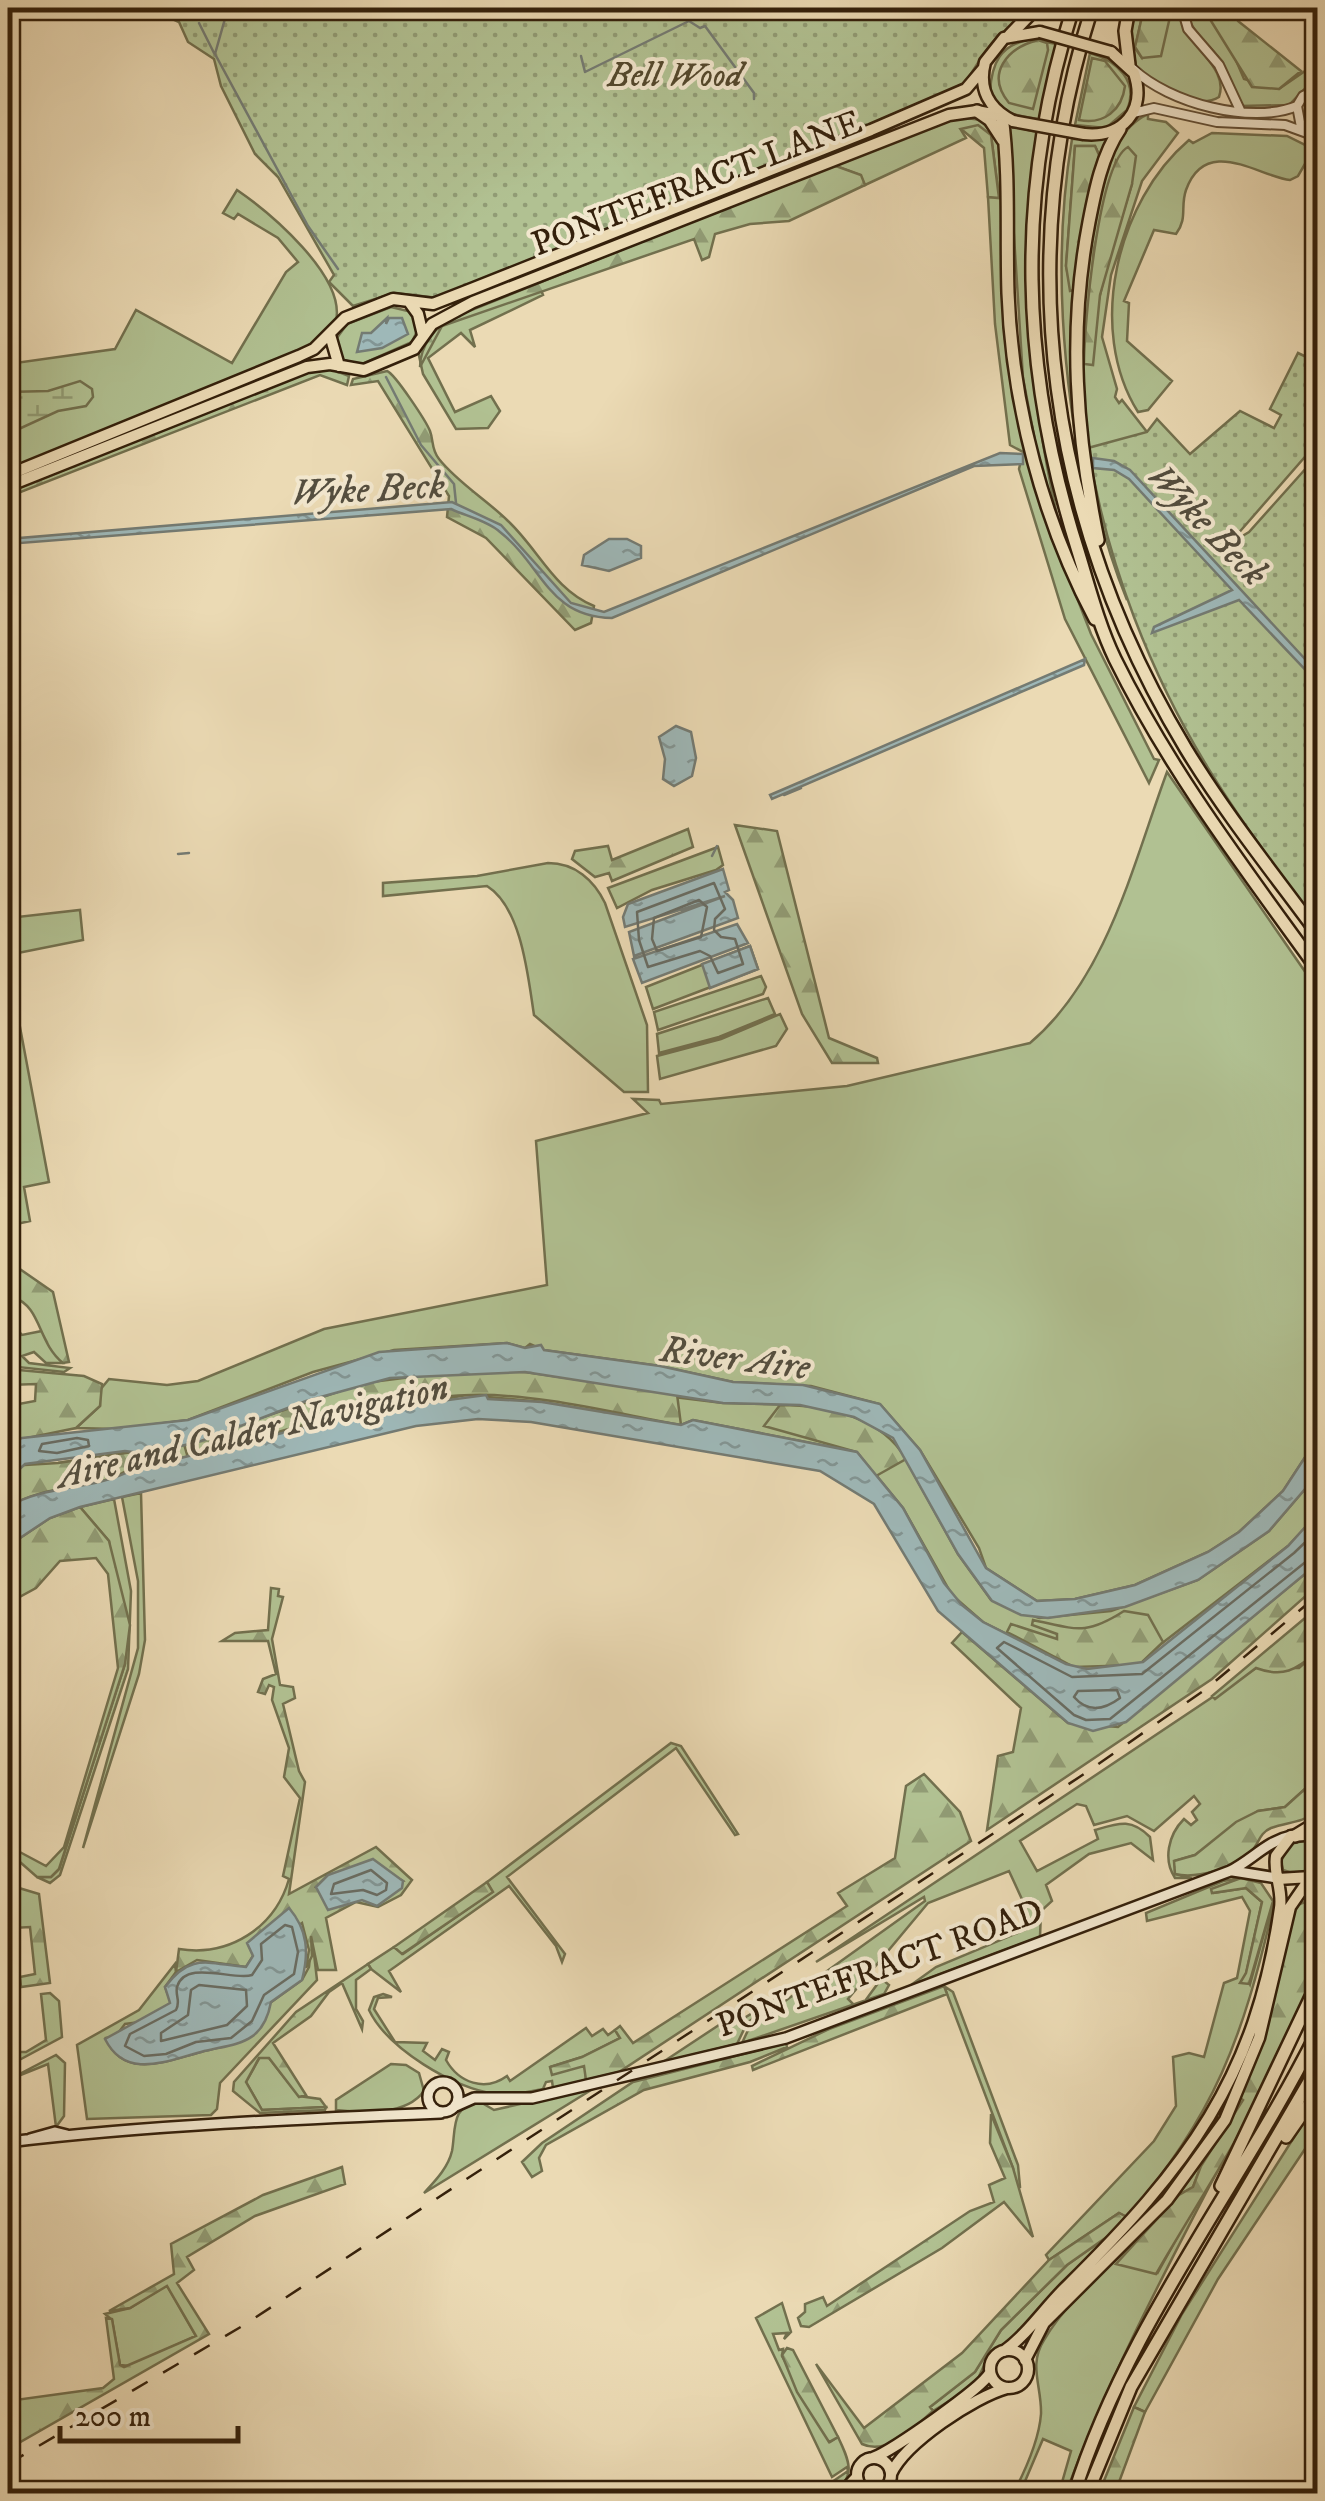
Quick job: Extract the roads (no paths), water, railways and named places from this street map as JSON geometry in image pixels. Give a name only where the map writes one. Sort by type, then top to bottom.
[{"type":"highway","points":[[1010,35],[1036,8]]},
{"type":"highway","points":[[1073,8],[1046,112],[1030,218],[1030,286],[1045,428],[1054,474],[1113,654]]},
{"type":"highway","points":[[1092,8],[1056,168],[1048,300],[1064,438],[1084,519],[1105,577],[1165,712],[1188,751],[1318,934]]},
{"type":"highway","points":[[1129,8],[1125,31],[1130,66]]},
{"type":"highway","points":[[977,111],[990,120],[1006,144]]},
{"type":"highway","points":[[1008,119],[1010,325],[1020,394],[1048,507],[1079,588],[1159,740],[1318,970]]},
{"type":"highway","points":[[1105,577],[1083,464],[1075,339],[1092,207],[1108,151],[1120,128]]},
{"type":"highway","points":[[1293,1836],[1318,1822]]},
{"type":"highway","points":[[1074,2494],[1120,2380],[1318,1982]]},
{"type":"highway","points":[[1181,2264],[1318,2031]]},
{"type":"highway","points":[[1087,2494],[1131,2387],[1318,2066]]},
{"type":"highway","points":[[1195,2272],[1318,2091]]},
{"type":"main road","points":[[1040,32],[1111,52],[1130,66],[1139,94],[1133,113],[1120,128],[1100,136],[1008,119],[986,95],[983,69],[990,52],[1010,35],[1040,32]]},
{"type":"main road","name":"PONTEFRACT LANE","points":[[409,302],[432,304],[799,160],[966,89],[983,69]]},
{"type":"main road","name":"PONTEFRACT LANE","points":[[422,335],[441,318],[473,302],[949,115],[977,111],[1008,119]]},
{"type":"main road","points":[[8,474],[299,356],[345,318],[393,300],[409,302],[418,314],[422,335],[414,349],[364,370],[339,366],[307,368],[8,486]]},
{"type":"main road","points":[[330,334],[339,366]]},
{"type":"main road","points":[[841,2494],[857,2477],[862,2463],[896,2447],[949,2404],[977,2388],[990,2373],[994,2357],[1151,2200],[1208,2126],[1253,2017],[1279,1916],[1276,1856],[1293,1836],[1318,1834]]},
{"type":"main road","name":"PONTEFRACT ROAD","points":[[456,2106],[483,2098],[532,2098],[786,2038],[1230,1871],[1256,1857],[1272,1841],[1293,1836]]},
{"type":"main road","name":"PONTEFRACT ROAD","points":[[1230,1871],[1278,1878]]},
{"type":"main road","points":[[1278,1878],[1314,1877]]},
{"type":"main road","points":[[857,2477],[862,2488],[873,2493],[888,2484],[903,2455],[958,2412],[1024,2381],[1026,2360],[1044,2323],[1167,2200],[1225,2120],[1259,2038],[1290,1907],[1314,1877]]},
{"type":"main road","points":[[8,2142],[54,2132],[67,2135],[190,2123],[400,2114],[442,2112],[456,2106],[457,2090],[450,2084],[436,2084],[428,2095],[400,2114]]},
{"type":"main road","name":"PONTEFRACT ROAD","points":[[450,2084],[483,2098]]},
{"type":"main road","points":[[428,2095],[433,2108],[442,2112]]},
{"type":"main road","points":[[1004,2351],[1014,2351],[1026,2360]]},
{"type":"main road","points":[[990,2373],[1007,2388]]},
{"type":"main road","points":[[873,2458],[888,2464],[891,2474]]},
{"type":"street","points":[[1182,8],[1192,37],[1219,65],[1240,110]]},
{"type":"street","points":[[1130,66],[1160,90],[1213,107],[1280,112],[1298,106]]},
{"type":"street","points":[[1213,107],[1226,85]]},
{"type":"street","points":[[1303,130],[1298,106],[1303,96],[1318,89]]},
{"type":"street","points":[[1133,113],[1154,108],[1217,122],[1303,130],[1318,137]]},
{"type":"water","points":[[387,318],[386,324],[389,318],[402,318],[408,334],[382,348],[357,352],[362,333],[371,333]]},
{"type":"water","points":[[1000,453],[1023,454],[1023,464],[974,466],[612,618],[574,609],[548,587],[500,532],[451,509],[8,544],[8,539],[452,502],[501,525],[571,603],[604,612]]},
{"type":"water","points":[[1093,458],[1114,461],[1130,470],[1317,672],[1317,682],[1239,600],[1152,633],[1154,627],[1232,590],[1129,479],[1114,470],[1093,468]]},
{"type":"water","points":[[609,539],[627,539],[641,546],[641,558],[609,571],[582,565],[584,555]]},
{"type":"water","points":[[1085,659],[1084,665],[772,799],[770,795],[784,789]]},
{"type":"water","points":[[676,726],[691,732],[696,758],[692,776],[674,786],[663,779],[665,759],[659,737]]},
{"type":"water","points":[[723,869],[729,890],[725,892],[733,900],[738,918],[634,956],[629,932],[725,896],[625,927],[623,917],[628,904]]},
{"type":"water","points":[[737,924],[748,943],[642,983],[633,959]]},
{"type":"water","points":[[750,946],[758,969],[710,988],[702,964]]},
{"type":"water","name":"River Aire","points":[[507,1343],[525,1348],[541,1345],[544,1350],[660,1366],[733,1382],[803,1385],[880,1404],[920,1450],[986,1568],[1037,1601],[1075,1599],[1135,1585],[1208,1552],[1239,1532],[1283,1491],[1317,1439],[1317,1475],[1269,1531],[1198,1580],[1125,1607],[1048,1618],[1021,1615],[992,1601],[958,1554],[893,1438],[854,1417],[800,1405],[723,1403],[525,1372],[390,1378],[306,1401],[201,1441],[149,1454],[125,1451],[25,1464],[8,1480],[13,1466],[8,1466],[8,1442],[22,1438],[188,1420],[379,1352]]},
{"type":"water","points":[[486,1395],[488,1399],[542,1402],[681,1425],[693,1420],[857,1452],[903,1508],[944,1583],[962,1605],[983,1622],[1066,1664],[1087,1669],[1143,1662],[1288,1546],[1317,1514],[1317,1564],[1126,1722],[1093,1731],[1068,1723],[938,1611],[874,1504],[820,1471],[531,1422],[478,1419],[416,1426],[80,1507],[50,1518],[8,1546],[8,1507],[38,1494],[380,1409]]},
{"type":"water","points":[[373,1859],[403,1881],[402,1888],[377,1906],[362,1900],[328,1910],[316,1887],[328,1875]]},
{"type":"water","points":[[289,1908],[305,1942],[302,1980],[271,2002],[254,2035],[236,2044],[148,2064],[124,2060],[114,2052],[105,2039],[170,2003],[165,1987],[174,1976],[192,1964],[246,1967],[253,1956],[247,1943]]},
{"type":"waterway","points":[[228,8],[215,54],[308,226],[338,269]]},
{"type":"waterway","points":[[710,18],[720,8]]},
{"type":"waterway","points":[[581,56],[585,72],[689,21],[700,28],[705,26],[754,93],[754,99]]},
{"type":"waterway","points":[[199,23],[214,53]]},
{"type":"waterway","name":"Wyke Beck","points":[[386,377],[421,445],[454,484],[456,503]]},
{"type":"waterway","points":[[784,795],[801,788]]},
{"type":"waterway","points":[[712,856],[717,846]]},
{"type":"waterway","points":[[178,854],[189,853]]},
{"type":"railway","points":[[8,2464],[244,2325],[1084,1774],[1206,1689],[1318,1595]]},
{"type":"park label","name":"Bell Wood","points":[[675,76]]},
{"type":"water label","name":"Aire and Calder Navigation","points":[[253,1432]]}]
